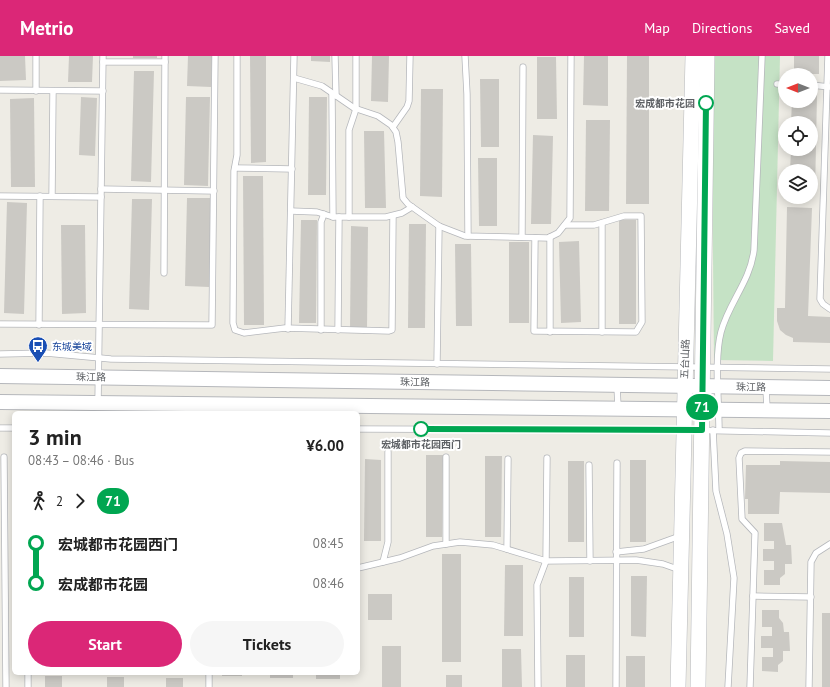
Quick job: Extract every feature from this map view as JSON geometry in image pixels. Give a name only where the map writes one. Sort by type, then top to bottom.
[{"type":"main road","name":"五台山路","points":[[678,687],[683,409],[693,56]]},
{"type":"main road","name":"五台山路","points":[[698,687],[711,430],[702,409],[707,56]]},
{"type":"street","name":"珠江路","points":[[0,376],[830,388]]},
{"type":"street","points":[[0,402],[98,403],[226,409],[618,408],[830,411]]},
{"type":"lane","points":[[36,56],[36,91]]},
{"type":"lane","points":[[164,273],[165,56]]},
{"type":"lane","points":[[0,324],[212,325],[216,56]]},
{"type":"lane","points":[[237,56],[234,327],[239,332],[244,333],[288,329],[392,330],[393,216]]},
{"type":"lane","points":[[288,329],[294,56]]},
{"type":"lane","points":[[336,56],[334,95],[338,330]]},
{"type":"lane","points":[[349,217],[349,130],[356,109],[356,56]]},
{"type":"lane","points":[[392,127],[407,107],[409,101],[410,56]]},
{"type":"lane","points":[[465,56],[467,94],[468,236]]},
{"type":"lane","points":[[294,78],[322,86],[356,109],[378,116],[392,127],[398,142],[404,198],[412,207],[439,226],[468,236],[550,237],[558,233],[565,225],[570,214],[571,56]]},
{"type":"lane","points":[[728,687],[734,578],[727,534],[716,491],[711,430],[719,410],[721,332],[728,314],[750,272],[754,250],[762,56]]},
{"type":"lane","points":[[828,56],[820,299],[823,304],[830,309]]},
{"type":"lane","points":[[98,403],[103,59],[165,62]]},
{"type":"lane","points":[[522,237],[523,67]]},
{"type":"lane","points":[[818,86],[828,87]]},
{"type":"lane","points":[[0,90],[102,91]]},
{"type":"lane","points":[[52,196],[53,91]]},
{"type":"lane","points":[[235,168],[292,168]]},
{"type":"lane","points":[[101,189],[214,191]]},
{"type":"lane","points":[[0,196],[101,197]]},
{"type":"lane","points":[[39,325],[40,196]]},
{"type":"lane","points":[[291,211],[317,212],[336,217],[393,216],[412,207]]},
{"type":"lane","points":[[321,330],[321,222],[324,214]]},
{"type":"lane","points":[[535,238],[534,332],[636,332],[642,322],[641,216],[624,216],[594,225],[565,225]]},
{"type":"lane","points":[[602,223],[602,332]]},
{"type":"lane","points":[[437,364],[439,226]]},
{"type":"lane","points":[[550,237],[550,332]]},
{"type":"lane","points":[[0,354],[46,353],[98,358],[830,369]]},
{"type":"lane","points":[[617,385],[618,408]]},
{"type":"lane","points":[[766,387],[767,410]]},
{"type":"lane","points":[[0,428],[12,428]]},
{"type":"lane","points":[[360,429],[711,430],[830,433]]},
{"type":"lane","points":[[750,687],[755,533],[742,519],[739,458],[741,453],[746,451],[830,452]]},
{"type":"lane","points":[[382,562],[388,542],[388,452]]},
{"type":"lane","points":[[4,457],[3,575],[6,687]]},
{"type":"lane","points":[[446,457],[446,544]]},
{"type":"lane","points":[[538,687],[537,585],[546,561],[547,458]]},
{"type":"lane","points":[[507,549],[508,459]]},
{"type":"lane","points":[[616,687],[617,463]]},
{"type":"lane","points":[[589,465],[590,561]]},
{"type":"lane","points":[[616,552],[644,549],[681,535]]},
{"type":"lane","points":[[360,568],[433,546],[460,542],[493,545],[546,561],[636,560],[663,564],[680,570]]},
{"type":"lane","points":[[808,687],[811,562],[816,553],[830,544]]},
{"type":"lane","points":[[753,596],[810,597]]},
{"type":"lane","points":[[28,675],[28,687]]},
{"type":"lane","points":[[209,675],[209,687]]},
{"type":"green space","points":[[714,56],[780,56],[780,68],[778,68],[779,108],[773,361],[714,360],[712,152]]},
{"type":"building","points":[[0,56],[25,56],[26,80],[0,81]]},
{"type":"building","points":[[69,56],[93,56],[92,82],[68,82]]},
{"type":"building","points":[[133,56],[157,56],[157,58],[133,58]]},
{"type":"building","points":[[188,56],[212,56],[211,87],[187,86]]},
{"type":"building","points":[[250,56],[266,56],[266,162],[251,163]]},
{"type":"building","points":[[311,56],[330,56],[330,62],[311,61]]},
{"type":"building","points":[[372,56],[389,56],[388,102],[371,101]]},
{"type":"building","points":[[584,56],[608,56],[608,106],[583,105]]},
{"type":"building","points":[[627,56],[649,56],[649,204],[626,204]]},
{"type":"building","points":[[794,56],[819,56],[819,74],[818,68],[794,68]]},
{"type":"building","points":[[537,57],[556,57],[557,119],[537,119]]},
{"type":"building","points":[[134,71],[154,71],[151,182],[131,181]]},
{"type":"building","points":[[480,79],[499,79],[499,147],[481,147]]},
{"type":"building","points":[[421,89],[443,89],[442,197],[420,196]]},
{"type":"building","points":[[81,97],[97,98],[95,156],[79,155]]},
{"type":"building","points":[[186,97],[210,97],[208,186],[184,185]]},
{"type":"building","points":[[309,97],[327,97],[326,195],[308,195]]},
{"type":"building","points":[[34,98],[35,187],[11,187],[10,99]]},
{"type":"building","points":[[792,108],[817,108],[817,116],[791,116]]},
{"type":"building","points":[[586,120],[610,120],[609,211],[585,211]]},
{"type":"building","points":[[364,131],[384,131],[386,208],[365,208]]},
{"type":"building","points":[[533,135],[553,136],[551,224],[531,224]]},
{"type":"building","points":[[791,156],[816,156],[816,164],[790,164]]},
{"type":"building","points":[[478,158],[497,158],[497,226],[479,226]]},
{"type":"building","points":[[243,176],[263,176],[264,325],[244,325]]},
{"type":"building","points":[[187,198],[211,198],[209,287],[185,286]]},
{"type":"building","points":[[132,199],[152,199],[149,310],[129,309]]},
{"type":"building","points":[[7,202],[27,203],[24,314],[4,313]]},
{"type":"building","points":[[787,207],[812,208],[808,316],[830,317],[830,343],[793,342],[793,338],[780,330],[777,321],[777,308],[785,308]]},
{"type":"building","points":[[301,220],[317,220],[316,323],[299,323]]},
{"type":"building","points":[[619,220],[636,220],[636,324],[619,324]]},
{"type":"building","points":[[409,224],[426,224],[425,328],[408,328]]},
{"type":"building","points":[[61,225],[85,225],[86,313],[62,314]]},
{"type":"building","points":[[351,226],[368,227],[367,330],[350,330]]},
{"type":"building","points":[[579,241],[581,322],[561,323],[559,242]]},
{"type":"building","points":[[509,242],[529,242],[529,323],[509,323]]},
{"type":"building","points":[[455,244],[471,244],[472,326],[456,326]]},
{"type":"building","points":[[426,455],[443,455],[442,537],[426,537]]},
{"type":"building","points":[[485,456],[502,456],[501,537],[485,537]]},
{"type":"building","points":[[365,459],[381,460],[381,541],[364,541]]},
{"type":"building","points":[[630,460],[646,460],[646,542],[630,542]]},
{"type":"building","points":[[568,461],[584,461],[584,542],[568,542]]},
{"type":"building","points":[[780,461],[830,462],[830,493],[780,492],[779,514],[748,514],[748,499],[745,499],[746,465],[780,465]]},
{"type":"building","points":[[764,523],[782,523],[786,545],[791,545],[792,564],[785,564],[785,574],[780,578],[780,585],[764,585],[764,570],[774,570],[774,561],[763,561],[763,549],[774,549],[774,541],[764,541]]},
{"type":"building","points":[[442,554],[461,554],[461,662],[442,662]]},
{"type":"building","points":[[505,565],[523,565],[523,636],[504,636]]},
{"type":"building","points":[[631,576],[647,576],[646,637],[631,636]]},
{"type":"building","points":[[569,577],[584,577],[584,637],[569,637]]},
{"type":"building","points":[[368,594],[392,594],[392,620],[368,620]]},
{"type":"building","points":[[762,610],[779,610],[779,618],[783,623],[784,632],[789,632],[790,651],[783,651],[783,661],[778,665],[778,672],[762,671],[762,657],[773,657],[773,648],[761,648],[761,636],[772,636],[772,627],[762,627]]},
{"type":"building","points":[[822,613],[830,613],[830,687],[822,687]]},
{"type":"building","points":[[382,646],[401,646],[401,687],[382,687]]},
{"type":"building","points":[[502,649],[521,649],[522,687],[502,687]]},
{"type":"building","points":[[566,655],[585,655],[585,687],[566,687]]},
{"type":"building","points":[[626,656],[645,656],[645,687],[626,687]]},
{"type":"building","points":[[222,675],[242,675],[242,676]]},
{"type":"building","points":[[270,675],[293,675],[293,678],[270,678]]},
{"type":"building","points":[[316,675],[340,675],[340,679],[316,679]]},
{"type":"building","points":[[446,675],[462,675],[462,687],[446,687]]},
{"type":"building","points":[[45,676],[62,676],[62,687],[45,687]]},
{"type":"building","points":[[107,677],[124,677],[124,687],[107,687]]},
{"type":"building","points":[[166,678],[183,678],[183,687],[166,687]]},
{"type":"bus line","name":"71","points":[[421,429],[702,430],[706,103]]},
{"type":"place","name":"宏成都市花园","points":[[706,103]]},
{"type":"place","name":"东城美域","points":[[38,363]]},
{"type":"place","name":"宏城都市花园西门","points":[[421,429]]}]
